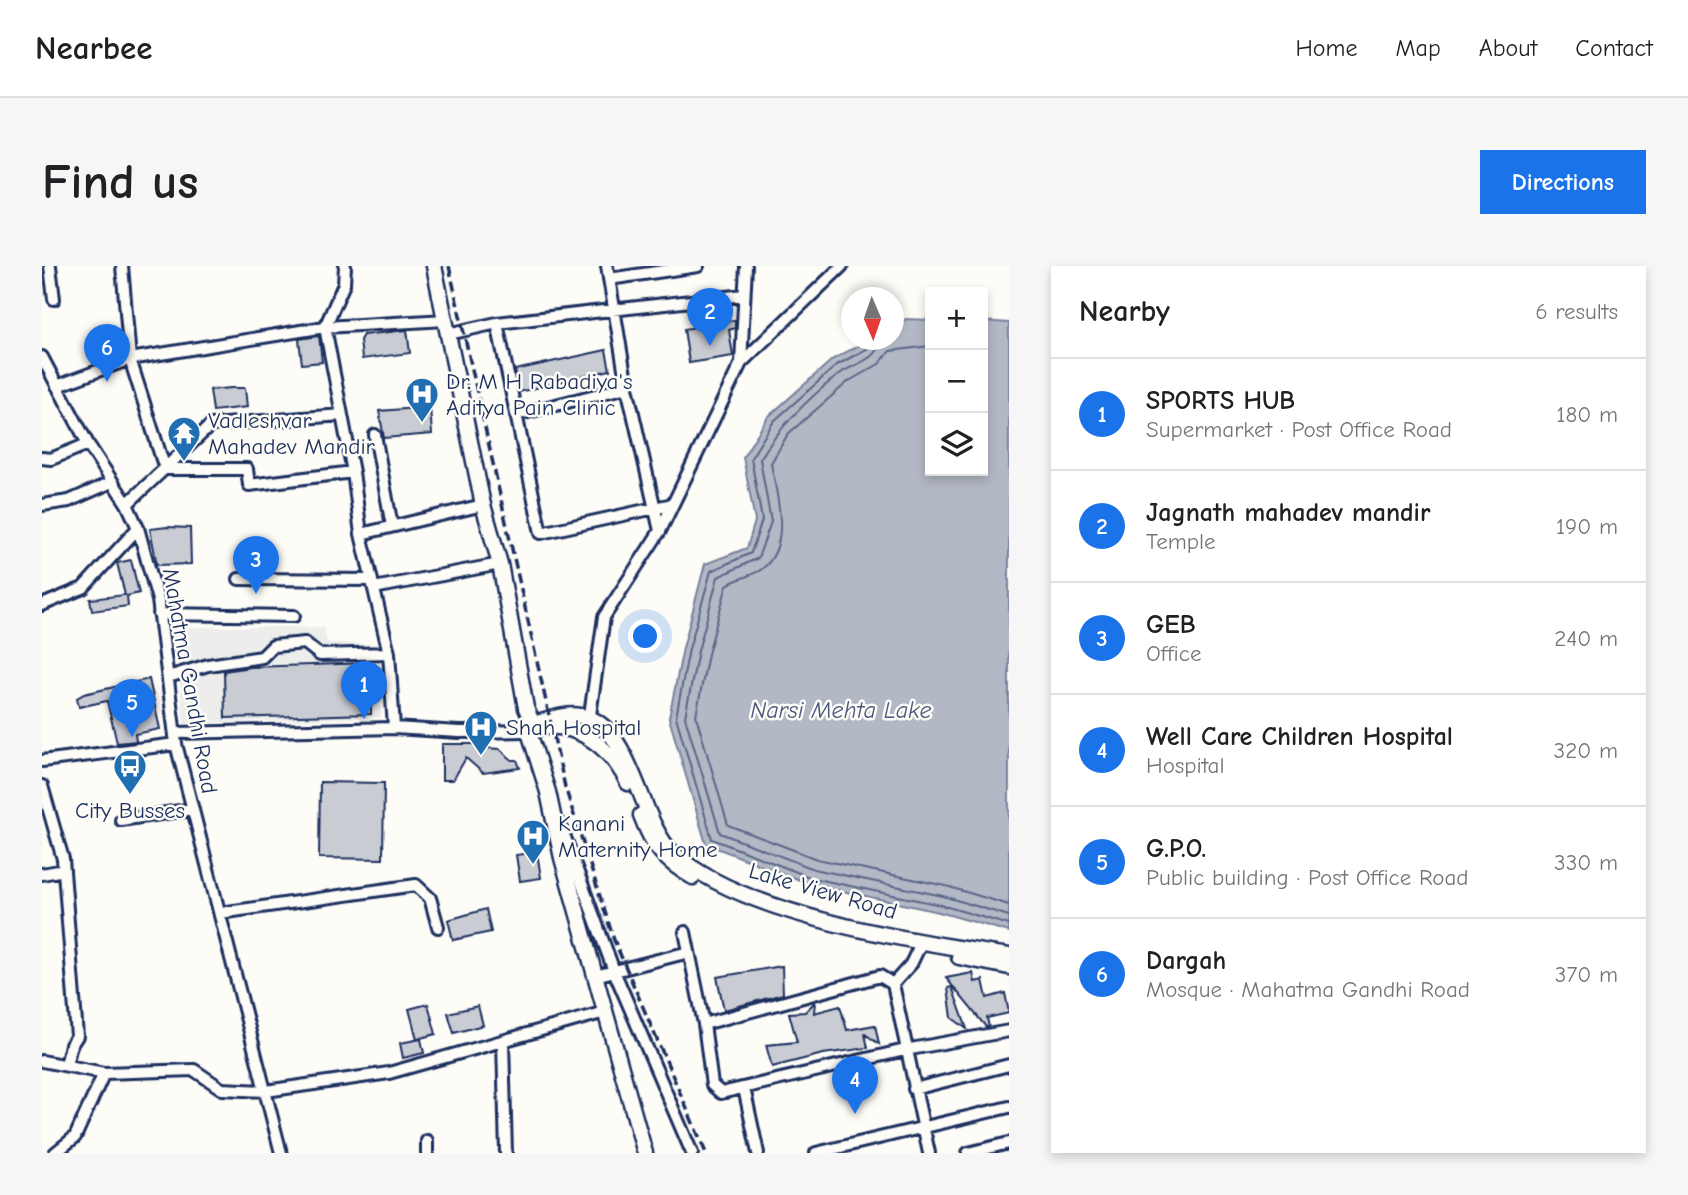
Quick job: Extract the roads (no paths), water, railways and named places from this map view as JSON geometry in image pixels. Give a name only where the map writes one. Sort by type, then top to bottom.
[{"type":"main road","points":[[435,266],[483,505],[500,564],[536,751],[562,858],[645,1153]]},
{"type":"main road","points":[[531,724],[566,716],[591,719]]},
{"type":"main road","name":"Lake View Road","points":[[591,719],[616,744],[664,843],[680,858],[754,900],[1009,967]]},
{"type":"main road","points":[[531,724],[561,727],[587,736]]},
{"type":"main road","name":"Lake View Road","points":[[587,736],[601,747],[624,775],[651,841],[670,864],[753,909],[920,945],[1009,956]]},
{"type":"street","points":[[50,266],[54,299]]},
{"type":"street","points":[[122,266],[130,359],[165,470]]},
{"type":"street","points":[[345,266],[344,284],[325,327],[353,472],[361,534],[389,653],[394,728]]},
{"type":"street","points":[[607,266],[627,387],[660,531]]},
{"type":"street","points":[[610,279],[698,266]]},
{"type":"street","points":[[741,363],[746,266]]},
{"type":"street","points":[[587,736],[604,617],[660,531],[741,363],[842,266]]},
{"type":"street","points":[[57,386],[130,359],[325,327],[447,327],[615,312],[744,295]]},
{"type":"street","points":[[496,323],[541,533],[673,504]]},
{"type":"street","name":"Mahatma Gandhi Road","points":[[42,357],[88,444],[127,504],[138,528],[159,614],[176,739],[192,809],[281,1153]]},
{"type":"street","points":[[516,415],[627,387]]},
{"type":"street","points":[[127,504],[211,425],[342,415]]},
{"type":"street","points":[[375,435],[391,526]]},
{"type":"street","points":[[42,458],[51,459],[88,444]]},
{"type":"street","points":[[165,470],[247,469],[249,485],[353,472]]},
{"type":"street","points":[[42,505],[69,501],[112,482]]},
{"type":"street","points":[[361,534],[483,505]]},
{"type":"street","points":[[42,605],[83,588],[138,528]]},
{"type":"street","points":[[239,579],[373,584],[500,564]]},
{"type":"street","points":[[159,614],[294,616]]},
{"type":"street","points":[[168,677],[208,665],[262,657],[273,646],[305,643],[320,655],[389,653]]},
{"type":"street","points":[[42,761],[176,739],[394,728],[459,732],[506,731],[531,724]]},
{"type":"street","points":[[42,786],[64,870],[78,1036],[71,1045],[66,1065]]},
{"type":"street","points":[[548,792],[614,971],[692,1153]]},
{"type":"street","points":[[121,820],[192,809]]},
{"type":"street","points":[[42,874],[64,870]]},
{"type":"street","points":[[220,914],[416,886],[430,898],[438,927]]},
{"type":"street","points":[[685,932],[704,1024],[712,1085],[717,1092],[905,1050],[1009,1031]]},
{"type":"street","points":[[892,984],[911,964],[920,945]]},
{"type":"street","points":[[595,976],[689,952]]},
{"type":"street","points":[[704,1024],[880,976],[892,984],[929,1153]]},
{"type":"street","points":[[42,1061],[104,1073],[194,1070],[222,1089],[266,1091],[389,1073],[605,1012]]},
{"type":"street","points":[[503,1042],[506,1153]]},
{"type":"street","points":[[914,1089],[1009,1065]]},
{"type":"street","points":[[55,1153],[75,1137],[104,1073]]},
{"type":"street","points":[[744,1088],[758,1153]]},
{"type":"street","points":[[816,1153],[1009,1107]]},
{"type":"street","points":[[968,1153],[1009,1143]]},
{"type":"water","name":"Narsi Mehta Lake","points":[[904,320],[925,320],[925,476],[988,476],[988,321],[1009,323],[1009,932],[939,912],[810,884],[706,844],[669,718],[683,648],[705,564],[747,548],[755,521],[743,457],[768,417],[833,359],[850,350],[904,350]]},
{"type":"railway","points":[[449,266],[565,787],[614,940],[706,1153]]},
{"type":"place","name":"Jagnath mahadev mandir","points":[[710,346]]},
{"type":"place","name":"Dargah","points":[[107,382]]},
{"type":"place","name":"Dr. M H Rabadiya's Aditya Pain Clinic","points":[[422,424]]},
{"type":"place","name":"Vadleshvar Mahadev Mandir","points":[[184,463]]},
{"type":"place","name":"GEB","points":[[256,594]]},
{"type":"place","name":"SPORTS HUB","points":[[364,719]]},
{"type":"place","name":"G.P.O.","points":[[132,737]]},
{"type":"place","name":"Shah Hospital","points":[[481,757]]},
{"type":"place","name":"City Busses","points":[[130,796]]},
{"type":"place","name":"Kanani Maternity Home","points":[[533,866]]},
{"type":"place","name":"Well Care Children Hospital","points":[[855,1114]]}]
